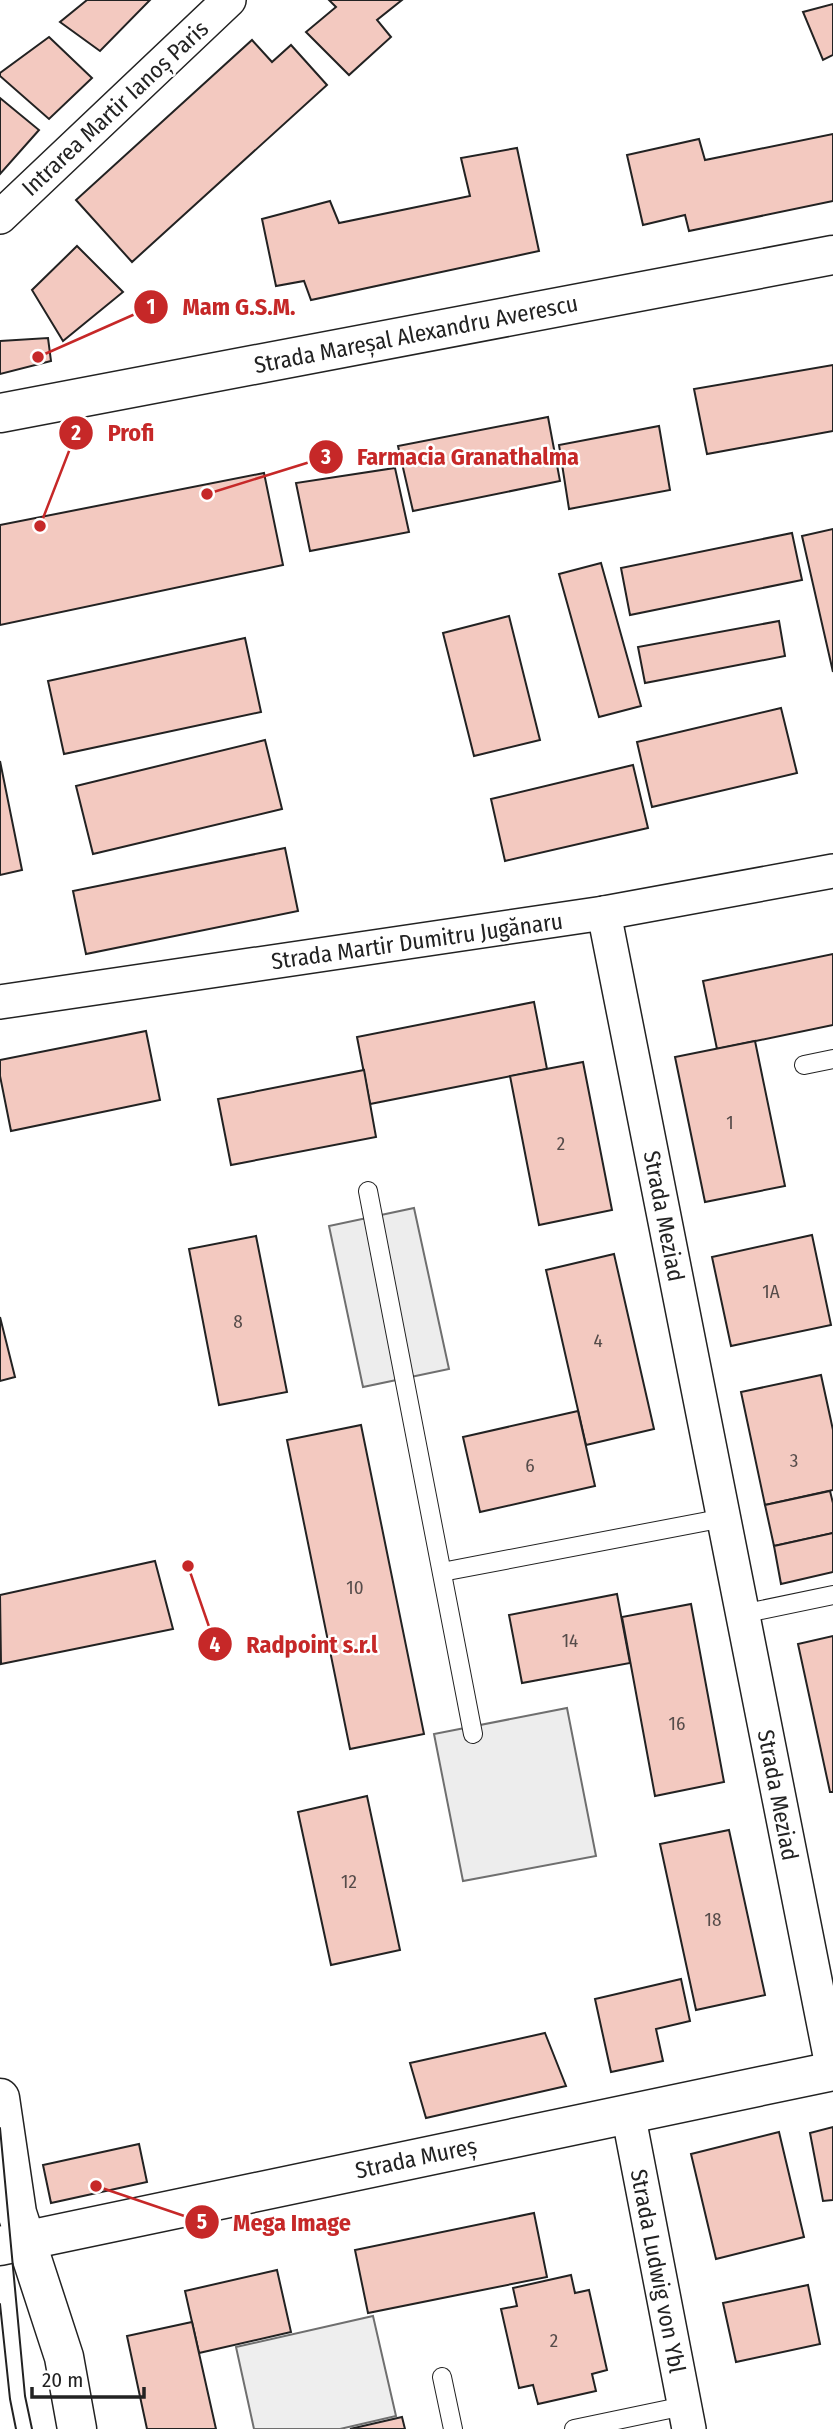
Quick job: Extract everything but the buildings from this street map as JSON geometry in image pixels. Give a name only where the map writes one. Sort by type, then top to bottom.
[{"type":"street","name":"Intrarea Martir Ianoș Paris","points":[[0,217],[229,0]]},
{"type":"street","name":"Strada Mareșal Alexandru Averescu","points":[[0,413],[833,255]]},
{"type":"street","name":"Strada Martir Dumitru Jugănaru","points":[[0,1002],[604,913],[833,871]]},
{"type":"street","name":"Strada Meziad","points":[[604,913],[833,2071]]},
{"type":"street","name":"Strada Mureș","points":[[13,2243],[833,2071]]},
{"type":"street","points":[[0,2098],[16,2213],[13,2243],[64,2357],[77,2429]]},
{"type":"street","name":"Strada Ludwig von Ybl","points":[[628,2113],[687,2417]]},
{"type":"lane","points":[[804,1065],[833,1059]]},
{"type":"lane","points":[[368,1191],[473,1734]]},
{"type":"lane","points":[[442,1572],[724,1518]]},
{"type":"lane","points":[[743,1614],[833,1595]]},
{"type":"lane","points":[[442,2377],[453,2429]]},
{"type":"lane","points":[[574,2429],[687,2417]]},
{"type":"shaded area","points":[[414,1208],[449,1369],[363,1387],[329,1226]]},
{"type":"shaded area","points":[[567,1708],[596,1856],[463,1881],[434,1734]]},
{"type":"shaded area","points":[[373,2316],[396,2416],[340,2429],[254,2429],[236,2347]]},
{"type":"tram line","points":[[0,2128],[25,2396],[32,2429]]},
{"type":"tram line","points":[[0,2304],[10,2399],[16,2429]]},
{"type":"place","name":"Mam G.S.M.","points":[[38,357]]},
{"type":"place","name":"Farmacia Granathalma","points":[[207,494]]},
{"type":"place","name":"Profi","points":[[40,526]]},
{"type":"place","name":"Radpoint s.r.l","points":[[188,1566]]},
{"type":"place","name":"Mega Image","points":[[96,2186]]}]
